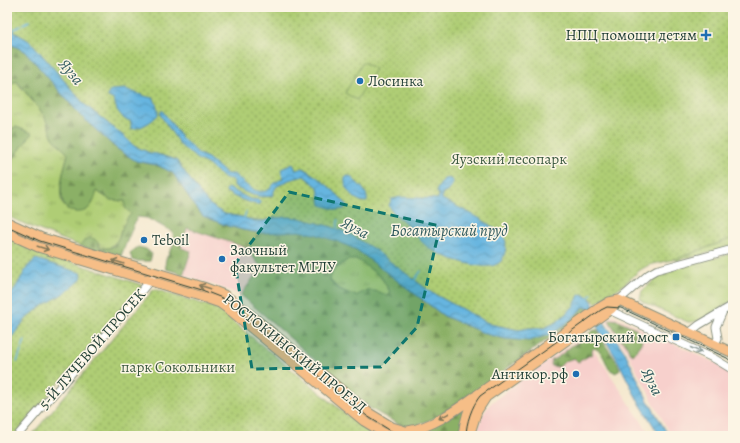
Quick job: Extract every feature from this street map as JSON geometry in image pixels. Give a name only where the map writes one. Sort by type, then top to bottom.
[{"type":"main road","name":"РОСТОКИНСКИЙ ПРОЕЗД","points":[[7,222],[42,238],[153,277],[225,306],[364,421],[389,436]]},
{"type":"main road","name":"РОСТОКИНСКИЙ ПРОЕЗД","points":[[7,233],[38,247],[153,277],[216,291],[230,298],[369,413],[382,422],[422,436]]},
{"type":"main road","points":[[405,431],[430,424],[447,415],[619,300],[733,353]]},
{"type":"main road","points":[[471,434],[477,411],[486,397],[580,326]]},
{"type":"main road","points":[[464,436],[464,428],[472,403],[477,395]]},
{"type":"street","points":[[619,300],[656,270],[733,249]]},
{"type":"street","name":"5-Й ЛУЧЕВОЙ ПРОСЕК","points":[[17,436],[153,277]]},
{"type":"street","points":[[689,333],[699,325],[733,305]]},
{"type":"street","points":[[604,309],[715,359],[733,370]]},
{"type":"street","points":[[715,344],[718,338],[716,326],[723,311]]},
{"type":"highlighted area","points":[[289,192],[440,226],[417,327],[381,367],[252,369],[235,264]]},
{"type":"shaded area","name":"Заочный факультет МГЛУ","points":[[187,228],[246,247],[261,267],[241,295],[183,275],[191,252],[180,248]]},
{"type":"shaded area","points":[[615,316],[720,365],[733,374],[733,436],[671,436],[628,354],[606,320]]},
{"type":"shaded area","points":[[584,335],[651,436],[479,436],[478,431],[482,416],[490,404],[530,373]]},
{"type":"green space","name":"Яузский лесопарк","points":[[10,7],[733,7],[733,238],[676,259],[649,265],[640,270],[625,284],[596,303],[589,297],[574,306],[557,322],[544,328],[519,330],[490,324],[432,293],[377,251],[332,227],[299,218],[288,217],[254,221],[225,214],[216,209],[202,196],[176,160],[150,153],[134,146],[84,104],[31,42],[16,33],[12,28]]},
{"type":"green space","points":[[7,39],[10,44],[25,51],[81,116],[116,148],[128,156],[144,163],[157,165],[173,173],[203,216],[243,230],[261,233],[299,231],[315,234],[339,242],[357,250],[444,316],[486,334],[506,339],[573,318],[583,307],[588,308],[587,311],[469,396],[437,417],[411,428],[402,426],[371,409],[241,295],[261,267],[245,247],[187,228],[181,248],[191,251],[183,275],[166,269],[165,265],[166,259],[174,244],[173,232],[147,218],[137,217],[120,258],[80,246],[88,238],[94,239],[100,248],[109,248],[114,245],[127,218],[131,214],[125,208],[125,201],[110,200],[97,191],[92,204],[86,210],[82,212],[74,212],[67,209],[63,203],[61,191],[62,178],[68,154],[53,138],[44,115],[17,81],[11,84],[7,92]],"holes":[[[347,260],[358,260],[381,277],[390,292],[386,295],[370,291],[356,296],[337,288],[330,280],[330,277],[334,271]]]},
{"type":"green space","name":"Лосинка","points":[[363,62],[375,69],[357,100],[345,93]]},
{"type":"green space","points":[[16,81],[44,115],[53,138],[68,154],[61,182],[61,197],[66,208],[78,212],[97,191],[110,199],[125,201],[132,214],[120,232],[118,240],[109,248],[100,248],[99,243],[80,246],[7,216],[7,168],[31,133],[16,127],[7,130],[7,92],[11,84]]},
{"type":"green space","points":[[16,127],[32,133],[7,168],[7,130]]},
{"type":"green space","name":"парк Сокольники","points":[[7,237],[32,249],[142,285],[14,436],[7,436]]},
{"type":"green space","points":[[733,238],[733,247],[676,261],[676,259]]},
{"type":"green space","points":[[138,247],[146,249],[152,254],[150,261],[135,261],[132,259],[130,253]]},
{"type":"green space","points":[[733,253],[733,300],[705,318],[688,322],[643,302],[640,299],[642,291],[663,272]]},
{"type":"green space","points":[[348,259],[358,260],[381,277],[390,292],[386,295],[374,292],[354,296],[339,288],[330,280],[330,277],[334,271]]},
{"type":"green space","name":"парк Сокольники","points":[[154,289],[216,308],[373,436],[31,436]]},
{"type":"green space","points":[[609,320],[618,320],[635,328],[642,340],[640,346],[633,355],[630,353],[626,343],[621,340]]},
{"type":"green space","points":[[595,330],[598,330],[602,340],[618,364],[620,369],[616,373],[609,369],[600,351],[594,348],[592,350],[592,354],[578,362],[574,358],[565,361],[559,367],[552,366],[552,360],[557,358]]},
{"type":"green space","points":[[468,406],[460,430],[457,433],[442,436],[421,432]]},
{"type":"water","points":[[7,7],[10,7],[12,28],[16,33],[31,42],[84,104],[134,146],[150,153],[176,160],[208,203],[225,214],[254,221],[288,217],[299,218],[348,233],[377,251],[432,293],[490,324],[519,330],[544,328],[557,322],[574,306],[579,295],[583,294],[587,296],[592,301],[594,307],[626,354],[647,399],[669,436],[660,436],[637,399],[618,361],[588,308],[583,307],[573,318],[552,334],[529,341],[506,339],[486,334],[444,316],[357,250],[339,242],[315,234],[299,231],[261,233],[243,230],[203,216],[173,173],[157,165],[136,161],[116,148],[81,116],[25,51],[10,44],[7,39]]},
{"type":"water","points":[[125,89],[143,96],[154,98],[158,115],[146,125],[131,129],[131,121],[124,119],[117,110],[114,100],[108,97],[111,90]]},
{"type":"water","points":[[162,110],[182,138],[199,154],[208,158],[227,174],[234,174],[252,189],[257,191],[266,191],[270,189],[276,182],[283,178],[281,169],[293,164],[296,170],[303,168],[321,180],[347,205],[344,209],[337,210],[321,205],[318,187],[304,176],[289,180],[276,187],[272,196],[262,197],[243,191],[234,186],[232,179],[225,179],[180,145],[161,116],[160,114]]},
{"type":"water","points":[[350,176],[362,188],[366,194],[367,202],[363,202],[355,198],[348,191],[345,182],[345,178]]},
{"type":"water","name":"Богатырский пруд","points":[[448,178],[452,180],[453,183],[447,192],[442,193],[442,199],[481,219],[496,229],[505,238],[505,252],[499,263],[491,266],[474,265],[453,259],[430,249],[390,208],[389,205],[392,199],[401,197],[438,199],[439,194],[437,193],[437,189],[444,179]]},
{"type":"water","points":[[228,188],[250,199],[259,200],[261,203],[258,205],[237,198],[226,192],[226,189]]},
{"type":"water","points":[[36,259],[81,273],[82,276],[75,285],[29,316],[7,344],[7,292],[13,292],[28,266]]},
{"type":"waterway","points":[[24,24],[29,21]]},
{"type":"waterway","points":[[12,30],[21,26]]},
{"type":"waterway","points":[[244,218],[246,212]]},
{"type":"waterway","name":"Яуза","points":[[337,230],[338,220]]},
{"type":"waterway","points":[[414,281],[421,271]]},
{"type":"waterway","points":[[589,297],[592,294]]},
{"type":"waterway","points":[[17,362],[25,340]]},
{"type":"tram line","points":[[7,226],[40,241],[202,290],[222,298],[234,306],[367,416],[391,431],[408,436]]},
{"type":"tram line","points":[[466,436],[470,415],[480,396],[607,307],[621,308],[727,358],[733,363]]},
{"type":"place","name":"НПЦ помощи детям","points":[[706,35]]},
{"type":"place","name":"Лосинка","points":[[360,81]]},
{"type":"place","name":"Teboil","points":[[144,240]]},
{"type":"place","name":"Заочный факультет МГЛУ","points":[[222,259]]},
{"type":"place","name":"Богатырский мост","points":[[676,337]]},
{"type":"place","name":"Антикор.рф","points":[[576,374]]}]
